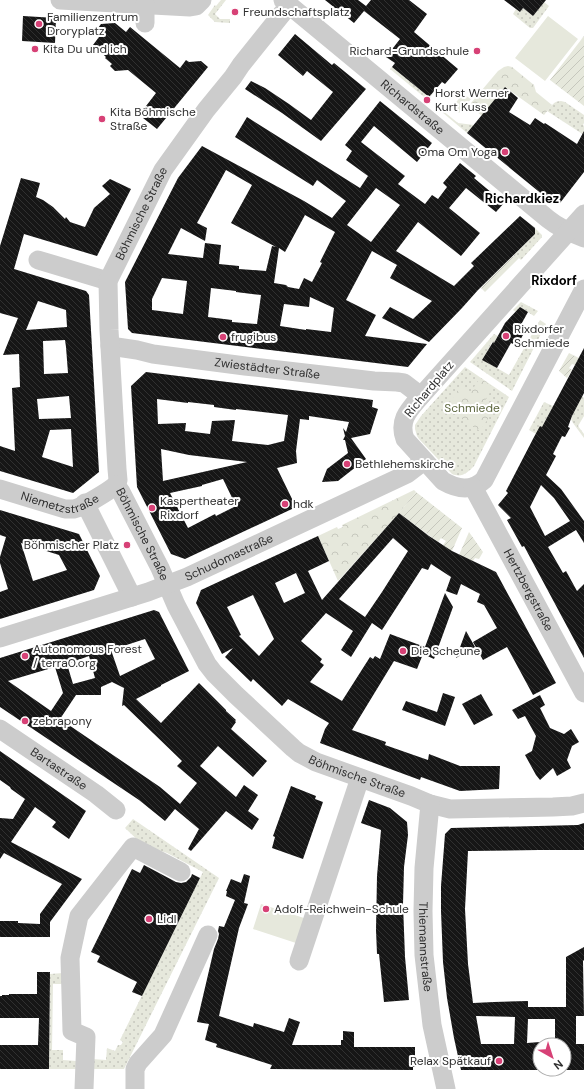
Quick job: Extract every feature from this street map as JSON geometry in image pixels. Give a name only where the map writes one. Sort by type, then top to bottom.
[{"type":"street","points":[[60,0],[145,14],[196,6],[202,0]]},
{"type":"street","name":"Richardstraße","points":[[286,2],[428,110],[548,219],[556,225],[576,235]]},
{"type":"street","name":"Böhmische Straße","points":[[286,2],[233,77],[206,110],[163,170],[108,281],[110,346],[118,480],[116,485],[168,584],[176,605],[207,664],[214,673],[277,734],[299,753],[316,762],[430,804],[450,809],[553,807],[572,806],[584,803]]},
{"type":"street","name":"Richardplatz","points":[[473,488],[457,488],[450,485],[443,481],[424,461],[405,440],[403,429],[406,415],[421,396],[576,235],[584,214]]},
{"type":"street","points":[[38,260],[108,281]]},
{"type":"street","points":[[473,488],[481,483],[487,476],[584,289]]},
{"type":"street","name":"Zwiestädter Straße","points":[[110,346],[153,354],[245,366],[374,382],[404,383],[421,396]]},
{"type":"street","name":"Schudomastraße","points":[[0,638],[132,597],[187,577],[389,483],[411,471],[424,461]]},
{"type":"street","name":"Niemetzstraße","points":[[0,489],[65,509],[73,509],[116,485]]},
{"type":"street","name":"Hertzbergstraße","points":[[473,488],[584,693]]},
{"type":"street","points":[[85,503],[132,597]]},
{"type":"street","name":"Bartastraße","points":[[0,729],[96,794],[116,810]]},
{"type":"street","points":[[299,961],[360,778]]},
{"type":"street","name":"Thiemannstraße","points":[[430,804],[424,868],[422,911],[424,955],[432,1024],[446,1089]]},
{"type":"street","points":[[84,1089],[86,1037],[72,1031],[70,996],[70,958],[79,916],[133,847],[181,872]]},
{"type":"street","points":[[135,1089],[135,1069],[138,1063],[162,1035],[208,935]]},
{"type":"green space","points":[[221,0],[226,0],[215,14],[220,19],[230,19],[230,23],[215,22],[208,15],[215,5],[216,6]]},
{"type":"green space","points":[[544,2],[549,6],[533,28],[530,28],[513,14],[516,9],[520,12],[523,8],[533,16]]},
{"type":"green space","points":[[548,16],[578,39],[545,81],[515,58]]},
{"type":"green space","points":[[584,36],[584,106],[550,80]]},
{"type":"green space","points":[[508,66],[512,67],[534,85],[536,92],[552,105],[544,115],[505,87],[482,116],[471,107],[471,103],[498,71]]},
{"type":"green space","points":[[392,67],[429,97],[437,89],[430,97],[431,98],[429,101],[390,69]]},
{"type":"green space","points":[[463,94],[471,99],[459,113],[452,107]]},
{"type":"green space","points":[[561,101],[565,102],[584,115],[584,135],[547,111],[555,103]]},
{"type":"green space","points":[[437,106],[458,123],[474,125],[467,133],[436,107]]},
{"type":"green space","points":[[535,228],[542,235],[542,237],[521,260],[515,254],[535,234]]},
{"type":"green space","points":[[515,254],[519,258],[485,292],[481,288]]},
{"type":"green space","points":[[521,302],[538,311],[534,316],[520,307],[516,312],[513,310]]},
{"type":"green space","points":[[540,320],[546,324],[512,391],[470,362],[494,334],[498,336],[494,343],[492,342],[483,360],[509,375]]},
{"type":"green space","points":[[569,353],[579,358],[575,365],[572,364],[569,368],[572,370],[567,378],[559,371]]},
{"type":"green space","points":[[465,367],[509,397],[474,466],[467,473],[456,475],[452,474],[419,439],[415,425],[421,416]]},
{"type":"green space","name":"Schmiede","points":[[480,378],[493,387],[485,401],[495,408],[480,431],[446,408],[460,387],[470,393]]},
{"type":"green space","points":[[582,396],[584,398],[584,416],[578,426],[584,434],[584,438],[571,419]]},
{"type":"green space","points":[[544,402],[553,406],[538,435],[529,430]]},
{"type":"green space","points":[[414,490],[416,492],[399,513],[338,581],[318,536],[337,527],[338,529],[343,527],[342,525]]},
{"type":"green space","points":[[416,492],[462,528],[452,551],[443,545],[446,541],[441,538],[438,542],[399,513]]},
{"type":"green space","points":[[469,532],[483,552],[479,559],[475,558],[473,561],[459,555]]},
{"type":"green space","points":[[133,819],[219,878],[124,1069],[91,1069],[92,1059],[106,1060],[107,1048],[115,1051],[118,1045],[121,1045],[123,1042],[120,1040],[203,872],[167,853],[144,846],[125,828]]},
{"type":"green space","points":[[261,904],[307,919],[299,944],[253,929]]},
{"type":"green space","points":[[63,973],[63,984],[53,984],[52,1050],[63,1050],[63,1060],[77,1061],[77,1069],[49,1069],[50,974]]},
{"type":"building","points":[[325,0],[358,0],[366,6],[371,0],[409,0],[427,14],[414,32],[458,69],[445,84],[442,82],[429,97],[392,67],[395,63],[386,57],[400,39],[364,11],[354,23]]},
{"type":"building","points":[[504,0],[546,0],[533,16],[523,8],[520,12]]},
{"type":"building","name":"Familienzentrum Droryplatz","points":[[23,16],[56,18],[55,43],[22,41]]},
{"type":"building","points":[[115,23],[126,32],[130,27],[180,68],[186,60],[189,62],[201,61],[208,67],[157,129],[143,118],[147,114],[143,110],[156,93],[128,70],[115,71],[110,66],[112,64],[93,45],[99,37],[98,28],[101,24]]},
{"type":"building","points":[[295,34],[332,65],[334,63],[366,89],[321,141],[245,89],[251,81],[265,88],[311,120],[333,92],[307,71],[303,76],[278,55]]},
{"type":"building","points":[[505,87],[518,98],[509,112],[530,125],[535,118],[577,144],[584,131],[584,172],[560,203],[554,204],[467,133]]},
{"type":"building","points":[[380,101],[432,143],[417,162],[374,126],[361,142],[405,176],[398,184],[425,204],[432,195],[438,199],[447,187],[443,183],[460,163],[476,176],[474,178],[504,203],[496,212],[466,188],[449,208],[480,233],[461,256],[418,222],[396,251],[454,286],[474,266],[471,263],[520,216],[535,228],[535,234],[478,290],[429,342],[382,318],[390,307],[413,319],[432,301],[390,278],[397,265],[372,251],[346,300],[376,315],[365,336],[427,344],[408,367],[132,333],[128,329],[125,282],[178,178],[202,146],[304,201],[332,218],[346,201],[317,180],[313,186],[235,137],[247,117],[360,188],[368,176],[346,160],[352,151],[345,145]],"holes":[[[226,170],[252,185],[231,223],[276,247],[272,246],[266,271],[239,269],[239,266],[219,264],[221,245],[205,243],[203,258],[168,254],[181,228],[205,241],[207,228],[197,223]],[[376,188],[400,205],[371,242],[347,225]],[[305,215],[335,232],[312,282],[304,278],[299,289],[274,283],[279,248],[285,252]],[[162,278],[187,281],[183,314],[152,310],[152,299]],[[211,288],[261,295],[257,324],[232,322],[232,320],[208,317]],[[310,297],[334,308],[331,332],[280,326],[284,304],[309,307]]]},
{"type":"building","points":[[21,178],[40,183],[36,197],[53,207],[65,219],[66,217],[70,222],[85,227],[94,208],[110,194],[102,186],[110,179],[131,189],[97,256],[24,234],[14,269],[86,291],[89,295],[99,472],[73,493],[0,471],[0,446],[15,451],[12,388],[20,387],[19,354],[3,355],[18,318],[0,313],[0,246]],"holes":[[[38,301],[66,310],[67,327],[26,330]],[[65,340],[68,373],[44,374],[43,341]],[[69,396],[71,418],[39,419],[37,399]],[[71,429],[73,467],[42,457],[50,430]]]},
{"type":"building","points":[[520,307],[528,312],[518,330],[524,333],[517,346],[511,343],[497,368],[482,360],[493,342],[494,343],[505,323]]},
{"type":"building","points":[[584,348],[584,393],[572,416],[568,427],[570,428],[565,437],[562,436],[553,454],[556,456],[546,475],[561,489],[584,521],[584,543],[576,530],[548,547],[563,573],[566,571],[577,591],[584,584],[584,658],[524,546],[522,547],[507,520],[511,518],[498,505],[508,493],[506,491],[540,426],[542,427]],"holes":[[[541,485],[554,498],[570,521],[545,536],[530,507]]]},
{"type":"building","points":[[146,372],[373,400],[372,407],[378,409],[370,434],[351,438],[366,459],[338,481],[322,482],[327,469],[348,453],[345,440],[343,440],[345,436],[343,428],[346,432],[349,422],[309,416],[309,420],[300,419],[296,451],[297,463],[277,468],[294,503],[292,509],[185,559],[171,554],[137,487],[131,386]],"holes":[[[157,399],[214,405],[214,407],[236,410],[288,415],[284,441],[268,445],[232,441],[235,420],[212,421],[210,434],[185,431],[186,423],[158,424]],[[161,449],[189,455],[247,462],[163,481]],[[223,479],[236,506],[216,516],[215,514],[188,528],[170,493]]]},
{"type":"building","points":[[0,510],[79,534],[100,576],[94,590],[0,619],[0,592],[8,589],[0,563],[0,557],[6,537],[0,535]],"holes":[[[21,543],[59,555],[67,570],[33,581]]]},
{"type":"building","points":[[399,513],[429,536],[452,551],[496,572],[556,683],[533,695],[507,647],[483,660],[473,642],[497,628],[484,605],[477,602],[480,594],[461,584],[457,595],[446,591],[451,577],[431,564],[428,570],[422,568],[382,630],[372,623],[351,657],[341,650],[353,631],[326,613],[301,641],[322,659],[320,662],[324,665],[310,682],[342,701],[370,657],[373,659],[375,656],[380,659],[390,634],[425,647],[445,593],[453,607],[434,659],[423,654],[417,669],[394,661],[352,730],[386,742],[385,745],[428,760],[429,754],[460,766],[500,766],[499,789],[460,791],[421,777],[420,780],[320,743],[329,723],[288,699],[282,706],[253,679],[251,682],[225,657],[233,648],[222,654],[196,603],[201,590],[318,536],[329,561],[308,571],[322,600]],"holes":[[[393,538],[408,551],[365,617],[339,599]],[[296,573],[305,593],[284,603],[275,583]],[[253,595],[274,639],[259,656],[239,636],[241,635],[227,607]]]},
{"type":"building","points":[[154,610],[159,612],[189,671],[136,699],[161,723],[199,683],[236,720],[231,729],[267,761],[253,777],[218,746],[200,766],[236,797],[244,785],[258,795],[248,811],[259,819],[252,830],[226,811],[191,851],[188,849],[199,829],[175,809],[165,821],[139,800],[0,707],[0,658]],"holes":[[[145,639],[155,659],[120,676],[111,650]],[[89,656],[95,678],[73,684],[67,664]],[[55,667],[63,693],[51,711],[8,681]],[[112,682],[124,688],[122,706],[124,705],[182,761],[177,766],[197,783],[180,804],[160,787],[60,719],[76,695],[101,695],[101,687]]]},
{"type":"building","points":[[466,631],[475,647],[456,658]]},
{"type":"building","points":[[443,693],[455,697],[445,726],[402,710],[406,701],[437,712]]},
{"type":"building","points":[[481,694],[493,715],[474,725],[462,704]]},
{"type":"building","points":[[540,695],[545,705],[540,708],[550,728],[564,734],[571,729],[579,742],[572,746],[567,760],[571,768],[557,776],[553,768],[540,780],[525,755],[532,751],[536,736],[525,716],[518,719],[512,710]]},
{"type":"building","points":[[0,751],[86,811],[69,839],[52,827],[56,822],[35,807],[11,842],[82,879],[50,922],[50,937],[0,937],[0,921],[18,921],[18,923],[40,924],[40,914],[62,884],[4,853],[0,859],[0,818],[13,819],[25,799],[0,780]]},
{"type":"building","points":[[291,786],[316,796],[315,799],[323,802],[303,859],[272,848],[275,837],[273,836]]},
{"type":"building","points":[[369,800],[390,808],[407,822],[408,835],[404,867],[403,904],[405,957],[409,1000],[384,1002],[379,954],[377,954],[376,930],[377,876],[381,830],[361,823]]},
{"type":"building","points":[[584,823],[584,850],[468,851],[465,909],[468,964],[473,1003],[528,1001],[528,1007],[566,1007],[566,957],[584,947],[584,1016],[576,1016],[576,1044],[584,1044],[584,1070],[572,1070],[572,1037],[555,1037],[555,1019],[528,1019],[527,1043],[532,1043],[532,1070],[461,1070],[447,998],[443,962],[441,886],[445,834],[451,828],[578,825]],"holes":[[[476,1016],[515,1017],[514,1044],[481,1044]]]},
{"type":"building","name":"Lidl","points":[[144,865],[176,882],[186,882],[192,874],[200,878],[142,996],[132,992],[137,982],[97,962],[100,956],[91,952],[132,869],[140,873]]},
{"type":"building","points":[[244,874],[250,876],[244,903],[248,904],[239,928],[219,1016],[253,1027],[254,1023],[284,1032],[289,1018],[300,1022],[292,1045],[341,1045],[341,1040],[343,1040],[343,1031],[354,1032],[354,1047],[415,1047],[415,1067],[413,1067],[413,1070],[270,1069],[272,1065],[216,1047],[217,1044],[205,1040],[209,1024],[197,1022],[214,949],[218,939],[219,926],[224,927],[235,900],[226,896],[226,891],[231,879],[241,883]]},
{"type":"building","points":[[37,972],[50,972],[49,1069],[0,1069],[0,1045],[38,1045],[39,1018],[0,1018],[0,996],[9,994],[37,994]]},
{"type":"place","name":"Freundschaftsplatz","points":[[235,12]]},
{"type":"place","name":"Familienzentrum Droryplatz","points":[[39,24]]},
{"type":"place","name":"Kita Du und ich","points":[[35,49]]},
{"type":"place","name":"Richard-Grundschule","points":[[477,51]]},
{"type":"place","name":"Horst Werner Kurt Kuss","points":[[427,100]]},
{"type":"place","name":"Kita Böhmische Straße","points":[[102,119]]},
{"type":"place","name":"Oma Om Yoga","points":[[505,152]]},
{"type":"place","name":"Rixdorfer Schmiede","points":[[506,336]]},
{"type":"place","name":"frugibus","points":[[223,337]]},
{"type":"place","name":"Bethlehemskirche","points":[[347,464]]},
{"type":"place","name":"hdk","points":[[285,504]]},
{"type":"place","name":"Kaspertheater Rixdorf","points":[[152,508]]},
{"type":"place","name":"Böhmischer Platz","points":[[127,545]]},
{"type":"place","name":"Die Scheune","points":[[403,651]]},
{"type":"place","name":"Autonomous Forest / terra0.org","points":[[25,656]]},
{"type":"place","name":"zebrapony","points":[[25,721]]},
{"type":"place","name":"Adolf-Reichwein-Schule","points":[[266,909]]},
{"type":"place","name":"Lidl","points":[[149,919]]},
{"type":"place","name":"Relax Spätkauf","points":[[499,1061]]},
{"type":"district","name":"Richardkiez","points":[[522,198]]},
{"type":"district","name":"Rixdorf","points":[[554,280]]}]
